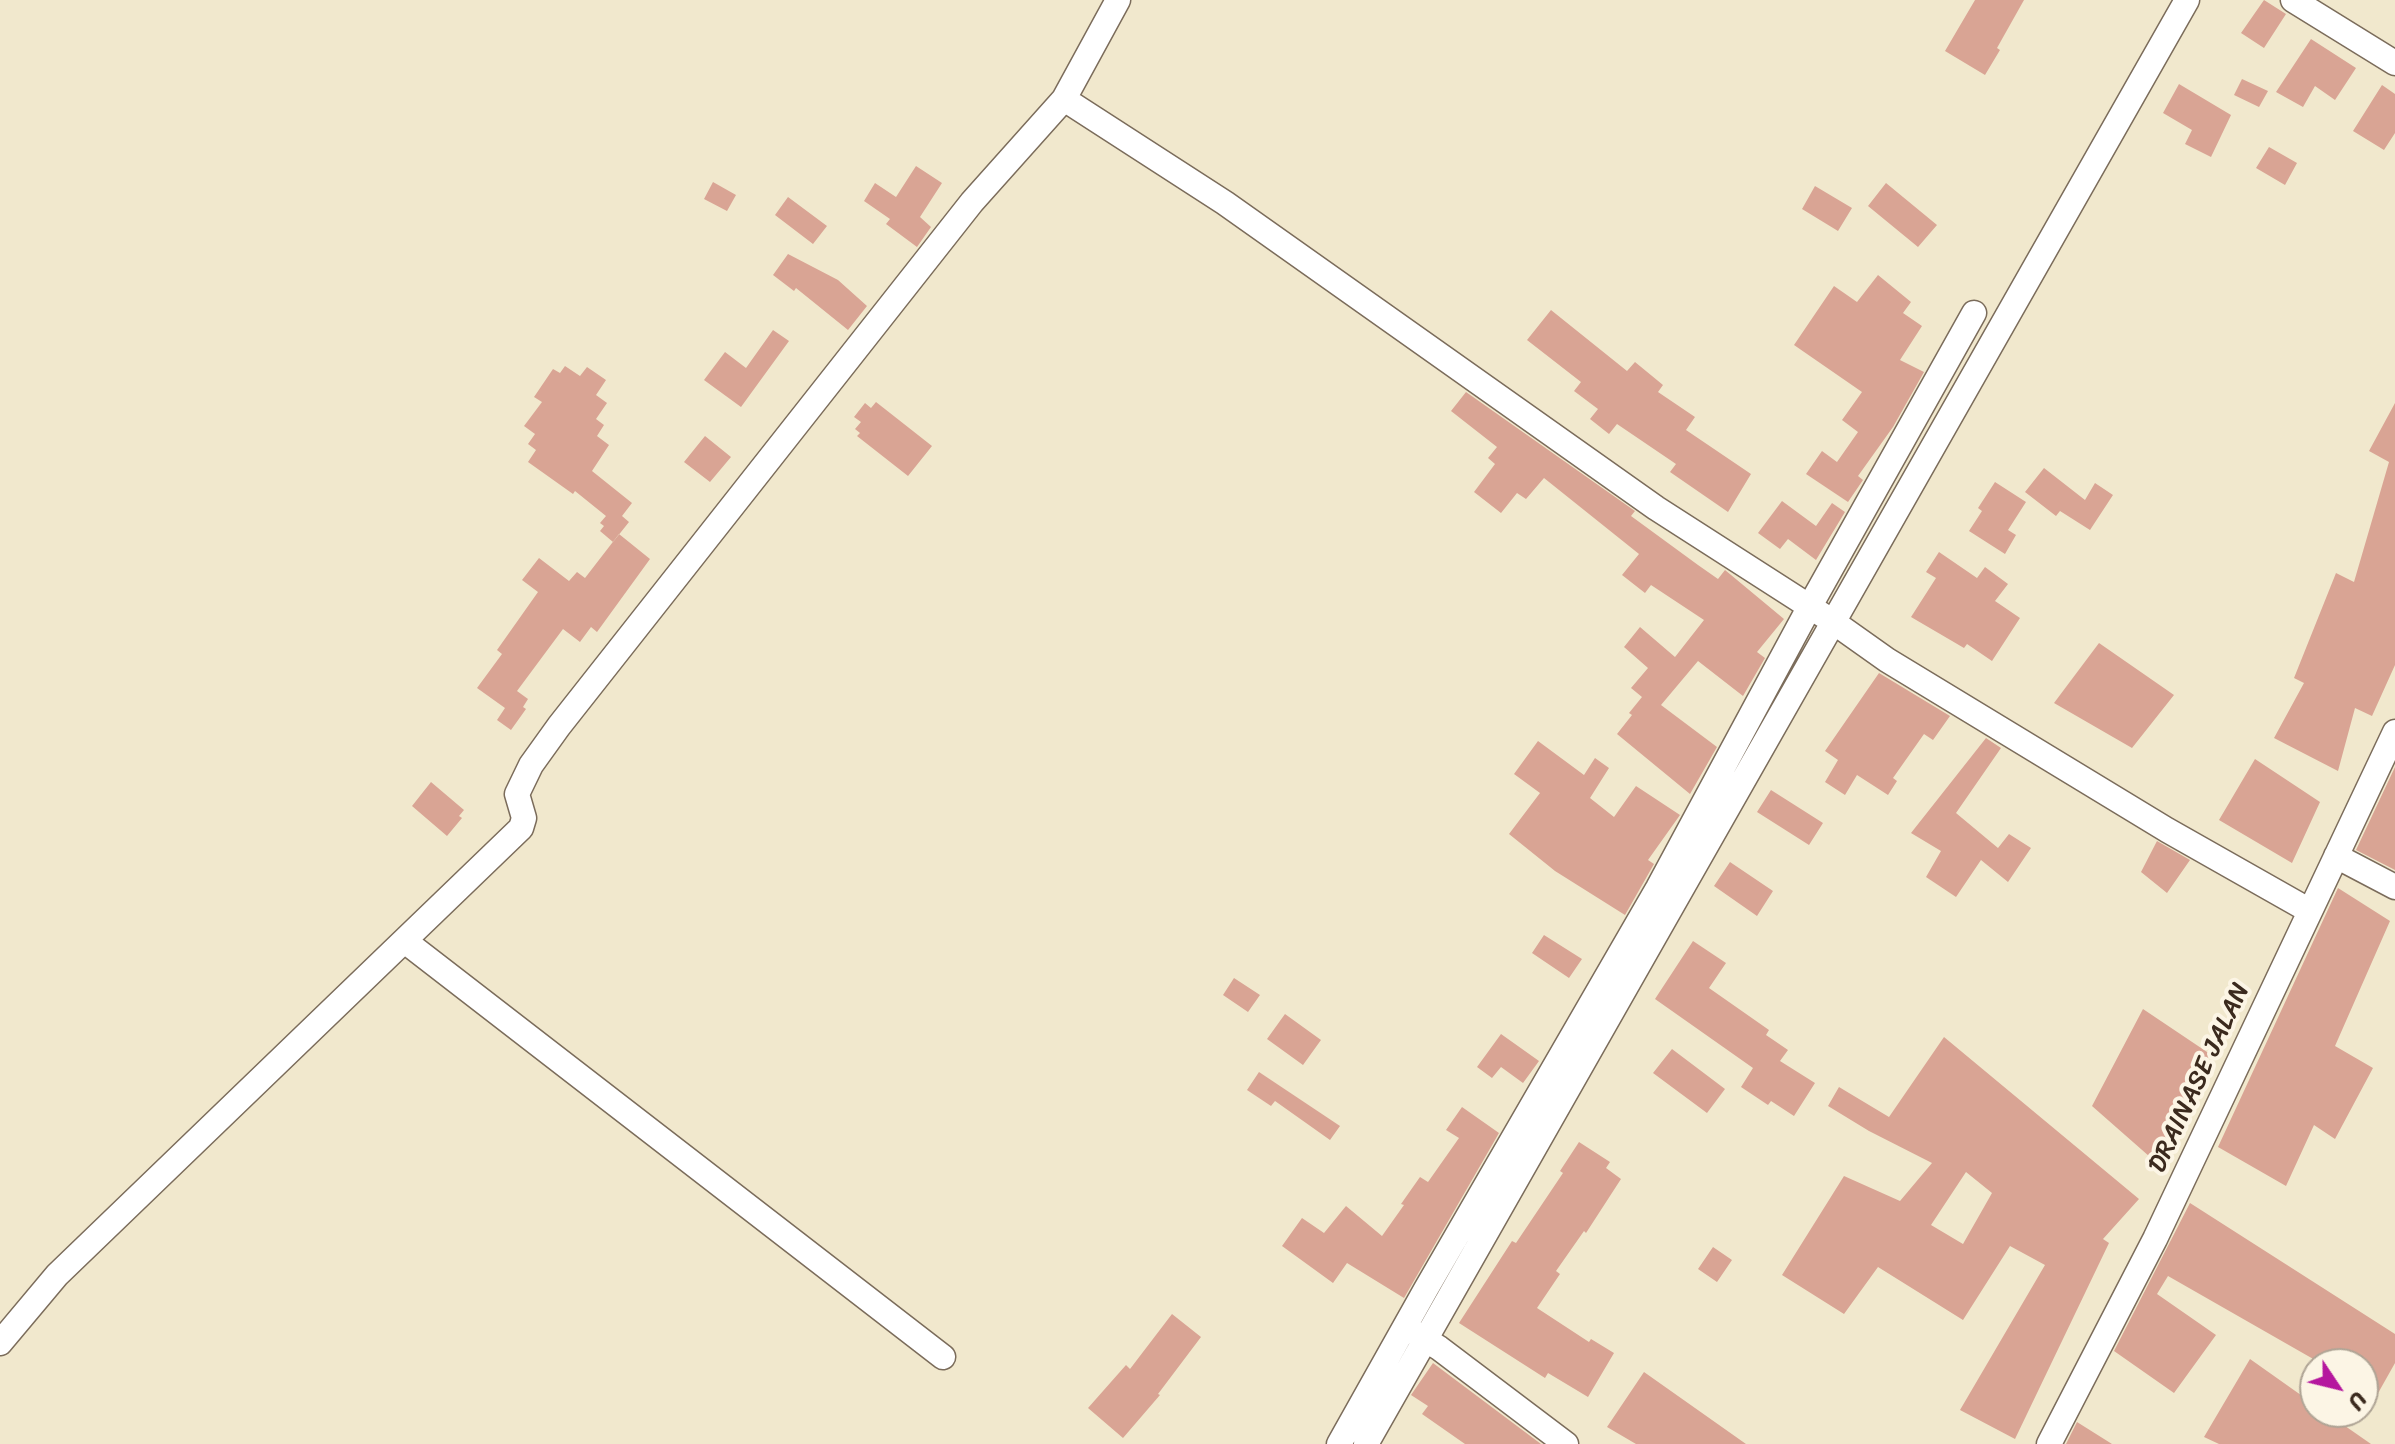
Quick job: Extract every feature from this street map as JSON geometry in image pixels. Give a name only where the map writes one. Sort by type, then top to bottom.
[{"type":"street","points":[[0,1343],[57,1275],[521,828],[524,818],[517,794],[531,765],[559,726],[972,202],[1064,99],[1118,0]]},
{"type":"street","points":[[1339,1444],[1414,1333],[1832,621],[2187,0]]},
{"type":"street","points":[[2293,0],[2395,63]]},
{"type":"street","points":[[1064,99],[1225,203],[1656,508],[1810,606],[1887,660],[2167,830],[2310,911]]},
{"type":"street","points":[[1366,1444],[1414,1333],[1810,606],[1974,313]]},
{"type":"street","name":"DRAINASE JALAN","points":[[2049,1444],[2155,1239],[2395,732]]},
{"type":"street","points":[[2336,856],[2395,887]]},
{"type":"street","points":[[406,942],[943,1357]]},
{"type":"street","points":[[1414,1333],[1566,1444]]},
{"type":"building","points":[[1975,0],[2024,0],[1985,75],[1945,51]]},
{"type":"building","points":[[2264,0],[2286,14],[2264,48],[2241,33]]},
{"type":"building","points":[[2311,39],[2356,68],[2335,100],[2315,86],[2303,107],[2276,92]]},
{"type":"building","points":[[2242,79],[2268,91],[2259,107],[2234,95]]},
{"type":"building","points":[[2179,84],[2231,115],[2211,157],[2185,144],[2192,130],[2163,113]]},
{"type":"building","points":[[2382,85],[2395,94],[2395,133],[2384,150],[2353,131]]},
{"type":"building","points":[[2269,147],[2297,163],[2285,185],[2256,168]]},
{"type":"building","points":[[916,166],[942,183],[920,217],[931,227],[917,247],[886,224],[890,219],[864,201],[875,183],[896,197]]},
{"type":"building","points":[[713,182],[736,195],[727,211],[704,199]]},
{"type":"building","points":[[1886,183],[1937,225],[1918,247],[1868,206]]},
{"type":"building","points":[[1815,186],[1852,208],[1838,231],[1802,209]]},
{"type":"building","points":[[788,197],[827,226],[813,244],[775,215]]},
{"type":"building","points":[[788,254],[838,280],[867,306],[848,330],[796,288],[794,291],[773,275]]},
{"type":"building","points":[[1878,275],[1911,302],[1903,313],[1922,326],[1900,360],[1924,372],[1893,427],[1858,476],[1863,480],[1848,502],[1806,474],[1822,451],[1837,462],[1858,432],[1842,420],[1862,392],[1794,345],[1834,286],[1857,302]]},
{"type":"building","points":[[1551,310],[1627,371],[1635,362],[1663,385],[1658,392],[1695,417],[1686,430],[1751,474],[1728,512],[1670,472],[1676,464],[1617,424],[1609,434],[1590,419],[1598,409],[1574,391],[1581,382],[1527,340]]},
{"type":"building","points":[[773,330],[789,341],[741,407],[704,380],[725,352],[746,368]]},
{"type":"building","points":[[565,366],[580,376],[587,367],[606,380],[596,395],[607,403],[596,419],[604,425],[597,436],[609,445],[592,471],[632,503],[622,516],[629,522],[613,542],[600,531],[604,526],[600,523],[606,516],[575,491],[573,494],[528,462],[536,450],[528,444],[535,434],[524,426],[542,402],[534,397],[553,369],[560,373]]},
{"type":"building","points":[[1466,392],[1635,511],[1631,516],[1698,565],[1718,579],[1725,570],[1784,619],[1757,652],[1765,658],[1743,696],[1698,661],[1661,705],[1717,747],[1690,794],[1617,734],[1642,697],[1631,688],[1648,668],[1624,647],[1640,627],[1675,657],[1704,620],[1651,585],[1645,593],[1622,575],[1639,554],[1544,478],[1526,499],[1517,493],[1501,513],[1474,492],[1495,464],[1488,458],[1497,447],[1451,411]]},
{"type":"building","points":[[876,402],[932,446],[908,476],[857,436],[860,433],[855,429],[861,422],[854,417],[865,403],[871,408]]},
{"type":"building","points":[[2395,403],[2395,665],[2372,716],[2355,708],[2338,771],[2274,738],[2304,683],[2294,678],[2336,573],[2354,582],[2389,462],[2369,451]]},
{"type":"building","points":[[705,436],[731,457],[710,482],[684,462]]},
{"type":"building","points":[[2044,468],[2085,500],[2095,483],[2113,495],[2090,530],[2060,511],[2056,516],[2025,492]]},
{"type":"building","points":[[1995,482],[2026,502],[2008,530],[2016,535],[2005,554],[1969,531],[1982,511],[1978,508]]},
{"type":"building","points":[[1782,501],[1816,526],[1832,503],[1845,512],[1816,560],[1788,539],[1780,549],[1758,533]]},
{"type":"building","points":[[619,534],[650,559],[597,632],[591,627],[580,642],[563,629],[517,691],[528,699],[523,707],[526,709],[511,730],[497,720],[505,708],[477,688],[502,654],[497,650],[538,592],[522,580],[539,558],[569,581],[577,572],[585,578]]},
{"type":"building","points":[[1939,552],[1977,578],[1985,567],[2008,584],[1995,601],[2020,618],[1992,661],[1967,644],[1964,648],[1911,617],[1936,578],[1926,572]]},
{"type":"building","points":[[2099,643],[2174,695],[2132,748],[2054,703]]},
{"type":"building","points":[[1879,673],[1950,716],[1933,740],[1924,734],[1893,778],[1897,781],[1888,795],[1857,775],[1845,795],[1825,782],[1838,760],[1825,751]]},
{"type":"building","points":[[1986,738],[2001,748],[1956,813],[1998,848],[2009,834],[2031,848],[2008,882],[1981,860],[1956,897],[1926,877],[1941,851],[1911,833]]},
{"type":"building","points":[[1538,741],[1584,775],[1595,758],[1609,768],[1590,798],[1614,817],[1636,786],[1680,815],[1648,860],[1654,864],[1625,915],[1555,871],[1509,834],[1540,793],[1514,774]]},
{"type":"building","points":[[2255,759],[2320,802],[2292,863],[2219,820]]},
{"type":"building","points":[[2395,767],[2395,870],[2356,850]]},
{"type":"building","points":[[431,782],[464,810],[459,816],[462,818],[447,836],[412,806]]},
{"type":"building","points":[[1771,790],[1823,823],[1809,845],[1757,812]]},
{"type":"building","points":[[2157,841],[2190,860],[2167,893],[2141,872]]},
{"type":"building","points":[[1730,862],[1773,891],[1757,916],[1714,886]]},
{"type":"building","points":[[2338,888],[2390,921],[2335,1046],[2373,1068],[2335,1139],[2314,1125],[2286,1186],[2218,1147]]},
{"type":"building","points":[[1544,935],[1582,959],[1569,978],[1532,953]]},
{"type":"building","points":[[1693,941],[1726,963],[1709,988],[1769,1030],[1766,1035],[1788,1050],[1780,1061],[1815,1083],[1794,1116],[1771,1101],[1768,1105],[1741,1087],[1753,1068],[1655,999]]},
{"type":"building","points":[[1234,978],[1260,995],[1248,1012],[1223,995]]},
{"type":"building","points":[[2143,1009],[2210,1054],[2158,1164],[2092,1106]]},
{"type":"building","points":[[1285,1014],[1321,1040],[1303,1065],[1267,1039]]},
{"type":"building","points":[[1501,1034],[1539,1061],[1523,1083],[1501,1067],[1492,1078],[1477,1067]]},
{"type":"building","points":[[1944,1037],[2139,1199],[2103,1239],[2109,1243],[2015,1439],[1960,1410],[2045,1265],[2010,1246],[1963,1320],[1878,1267],[1844,1314],[1782,1275],[1844,1176],[1900,1201],[1932,1163],[1828,1106],[1839,1087],[1889,1117]],"holes":[[[1966,1172],[1992,1193],[1963,1244],[1931,1225]]]},
{"type":"building","points":[[1672,1049],[1725,1089],[1707,1113],[1653,1073]]},
{"type":"building","points":[[1259,1072],[1340,1126],[1330,1140],[1275,1101],[1271,1106],[1247,1090]]},
{"type":"building","points":[[1462,1107],[1499,1133],[1404,1298],[1347,1263],[1333,1283],[1282,1246],[1302,1218],[1324,1233],[1346,1206],[1382,1236],[1420,1177],[1428,1182],[1459,1138],[1446,1130]]},
{"type":"building","points":[[1579,1142],[1610,1162],[1606,1168],[1621,1179],[1586,1233],[1584,1231],[1556,1271],[1560,1274],[1537,1308],[1589,1342],[1591,1339],[1614,1353],[1588,1397],[1548,1373],[1545,1378],[1459,1323],[1512,1241],[1516,1243],[1563,1173],[1560,1171]]},
{"type":"building","points":[[2190,1203],[2395,1334],[2395,1363],[2379,1391],[2379,1348],[2299,1348],[2299,1351],[2168,1276],[2157,1294],[2216,1335],[2174,1393],[2114,1351]]},
{"type":"building","points":[[1713,1247],[1732,1260],[1717,1282],[1698,1269]]},
{"type":"building","points":[[1172,1314],[1201,1337],[1160,1395],[1123,1438],[1088,1408],[1126,1365],[1130,1369]]},
{"type":"building","points":[[2250,1359],[2299,1394],[2299,1428],[2348,1428],[2371,1444],[2219,1444],[2204,1437]]},
{"type":"building","points":[[1433,1363],[1541,1444],[1465,1444],[1422,1414],[1428,1406],[1411,1395]]},
{"type":"building","points":[[1644,1372],[1746,1444],[1636,1444],[1607,1427]]},
{"type":"building","points":[[2077,1422],[2112,1444],[2066,1444]]}]
